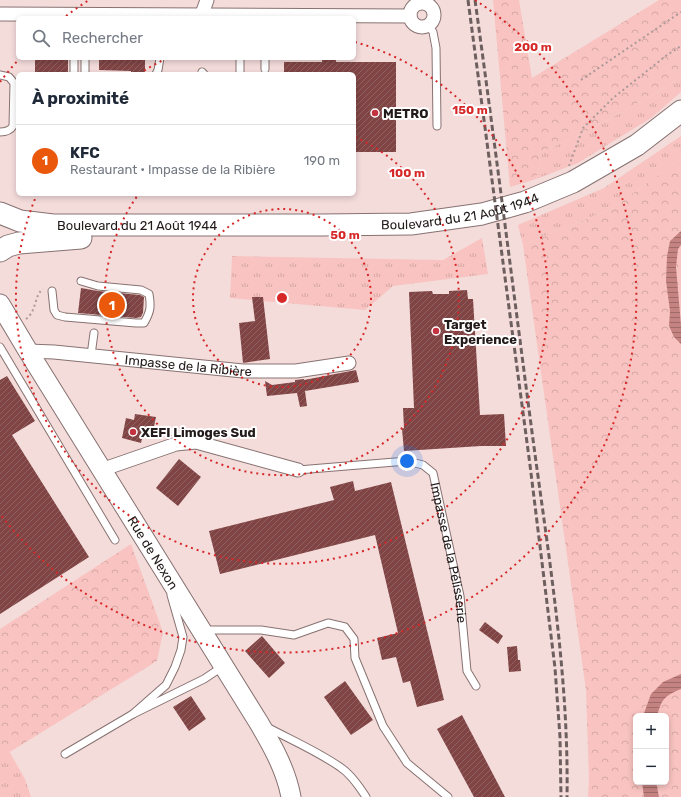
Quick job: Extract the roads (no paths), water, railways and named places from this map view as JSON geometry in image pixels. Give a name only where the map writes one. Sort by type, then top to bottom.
[{"type":"main road","name":"Boulevard du 21 Août 1944","points":[[0,213],[20,221],[53,226],[411,224],[482,214],[526,202],[573,182],[637,146],[681,111]]},
{"type":"main road","name":"Boulevard du 21 Août 1944","points":[[0,251],[8,246],[19,243],[79,238],[383,238],[420,236],[451,232],[489,225],[528,214],[579,193],[612,176],[643,156],[681,127]]},
{"type":"main road","name":"Rue de Nexon","points":[[4,313],[259,724],[277,755],[289,785],[291,797]]},
{"type":"street","points":[[202,14],[207,0]]},
{"type":"street","points":[[429,3],[434,16],[431,23],[421,27],[417,26],[412,21],[410,16],[411,10],[417,4],[429,3]]},
{"type":"street","points":[[0,14],[162,16],[202,14],[245,16]]},
{"type":"street","points":[[356,16],[410,16]]},
{"type":"street","name":"Impasse de la Ribière","points":[[28,351],[91,355],[243,370],[296,371],[348,363]]},
{"type":"street","name":"Impasse de la Pélisserie","points":[[101,470],[176,444],[196,442],[298,470]]},
{"type":"lane","points":[[428,25],[433,32],[436,48],[437,126]]},
{"type":"lane","points":[[74,60],[74,72]]},
{"type":"lane","points":[[85,60],[85,72]]},
{"type":"lane","points":[[157,72],[160,60]]},
{"type":"lane","points":[[240,60],[240,72]]},
{"type":"lane","points":[[265,60],[265,69]]},
{"type":"lane","points":[[0,75],[9,77],[14,83],[13,126],[6,132],[0,132]]},
{"type":"lane","points":[[52,291],[54,310],[57,315],[61,316],[144,323],[150,314],[151,304],[149,294],[141,290],[98,286],[81,281]]},
{"type":"lane","points":[[91,355],[94,333]]},
{"type":"lane","points":[[0,347],[115,540]]},
{"type":"lane","name":"Impasse de la Pélisserie","points":[[298,470],[408,460],[423,465],[433,473],[460,596],[467,671],[476,686]]},
{"type":"lane","points":[[133,714],[166,685],[176,667],[181,650],[183,637],[166,573]]},
{"type":"lane","points":[[201,630],[261,630],[294,635],[328,623],[345,626],[354,639],[355,658],[384,726],[407,763],[448,797]]},
{"type":"lane","points":[[65,754],[133,714],[204,679],[223,666]]},
{"type":"lane","points":[[259,724],[302,745],[341,768],[359,786],[366,797]]},
{"type":"railway","points":[[468,0],[530,465],[555,668],[560,737],[561,797]]},
{"type":"railway","points":[[475,0],[551,568],[565,706],[567,797]]},
{"type":"place","name":"METRO","points":[[375,113]]},
{"type":"place","name":"KFC","points":[[112,305]]},
{"type":"place","name":"Target Experience","points":[[436,331]]},
{"type":"place","name":"XEFI Limoges Sud","points":[[133,432]]}]
